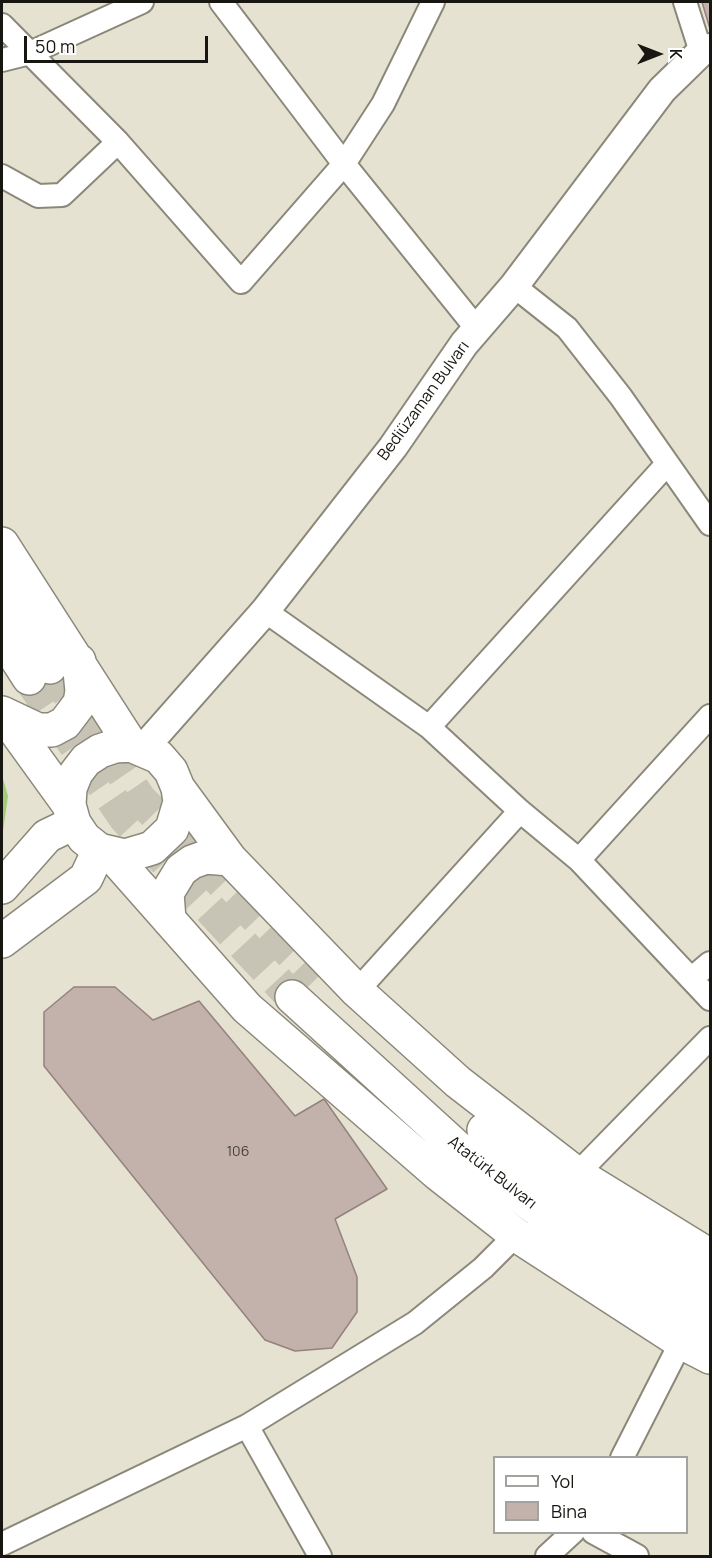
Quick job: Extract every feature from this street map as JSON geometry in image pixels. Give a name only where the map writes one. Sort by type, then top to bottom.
[{"type":"main road","points":[[2,544],[53,669]]},
{"type":"main road","points":[[2,590],[53,669],[137,747],[159,757],[171,771],[178,788],[230,859],[357,991],[458,1082],[577,1174],[711,1256]]},
{"type":"main road","points":[[2,636],[82,691],[80,703],[65,723],[52,730],[38,730],[2,712]]},
{"type":"main road","points":[[2,712],[71,814],[84,838],[105,852],[169,920],[246,1008],[437,1173],[516,1235],[681,1342],[711,1357]]},
{"type":"main road","points":[[2,887],[47,836],[71,814],[70,788],[76,773],[86,760],[107,748],[137,747]]},
{"type":"main road","points":[[105,852],[139,854],[163,840],[177,816],[178,788]]},
{"type":"main road","points":[[2,941],[86,878],[105,852]]},
{"type":"main road","points":[[169,920],[167,893],[181,870],[192,862],[206,858],[230,859]]},
{"type":"main road","name":"Atatürk Bulvarı","points":[[711,1290],[694,1281],[538,1174],[401,1058],[304,988],[461,1150],[577,1240],[686,1313],[711,1325]]},
{"type":"street","points":[[2,60],[30,53],[142,2]]},
{"type":"street","points":[[221,2],[344,164],[477,328]]},
{"type":"street","points":[[2,25],[118,142],[241,282],[344,164],[383,104],[433,2]]},
{"type":"street","points":[[685,2],[706,50]]},
{"type":"street","name":"Bediüzaman Bulvarı","points":[[137,747],[265,611],[393,447],[477,328],[514,286],[662,90],[706,50]]},
{"type":"street","points":[[2,176],[38,196],[62,195],[118,142]]},
{"type":"street","points":[[514,286],[567,328],[621,397],[711,524]]},
{"type":"street","points":[[429,727],[667,464]]},
{"type":"street","points":[[265,611],[429,727],[520,811],[579,860],[711,999]]},
{"type":"street","points":[[579,860],[711,716]]},
{"type":"street","points":[[357,991],[520,811]]},
{"type":"street","points":[[691,979],[711,963]]},
{"type":"street","points":[[577,1174],[711,1038]]},
{"type":"street","points":[[2,1544],[247,1426],[415,1323],[483,1268],[516,1235]]},
{"type":"street","points":[[623,1456],[681,1342]]},
{"type":"street","points":[[247,1426],[320,1557]]},
{"type":"street","points":[[547,1557],[572,1534]]},
{"type":"street","points":[[595,1534],[637,1557]]},
{"type":"green space","points":[[2,775],[8,796],[2,838]]},
{"type":"building","points":[[702,2],[710,2],[710,29]]},
{"type":"building","points":[[74,987],[115,987],[153,1020],[199,1001],[295,1116],[324,1099],[387,1189],[335,1219],[357,1277],[357,1312],[332,1348],[295,1351],[265,1340],[44,1066],[44,1012]]},
{"type":"tunnel","points":[[50,667],[140,799],[316,979]]},
{"type":"tunnel","points":[[29,678],[125,818],[292,997]]}]
